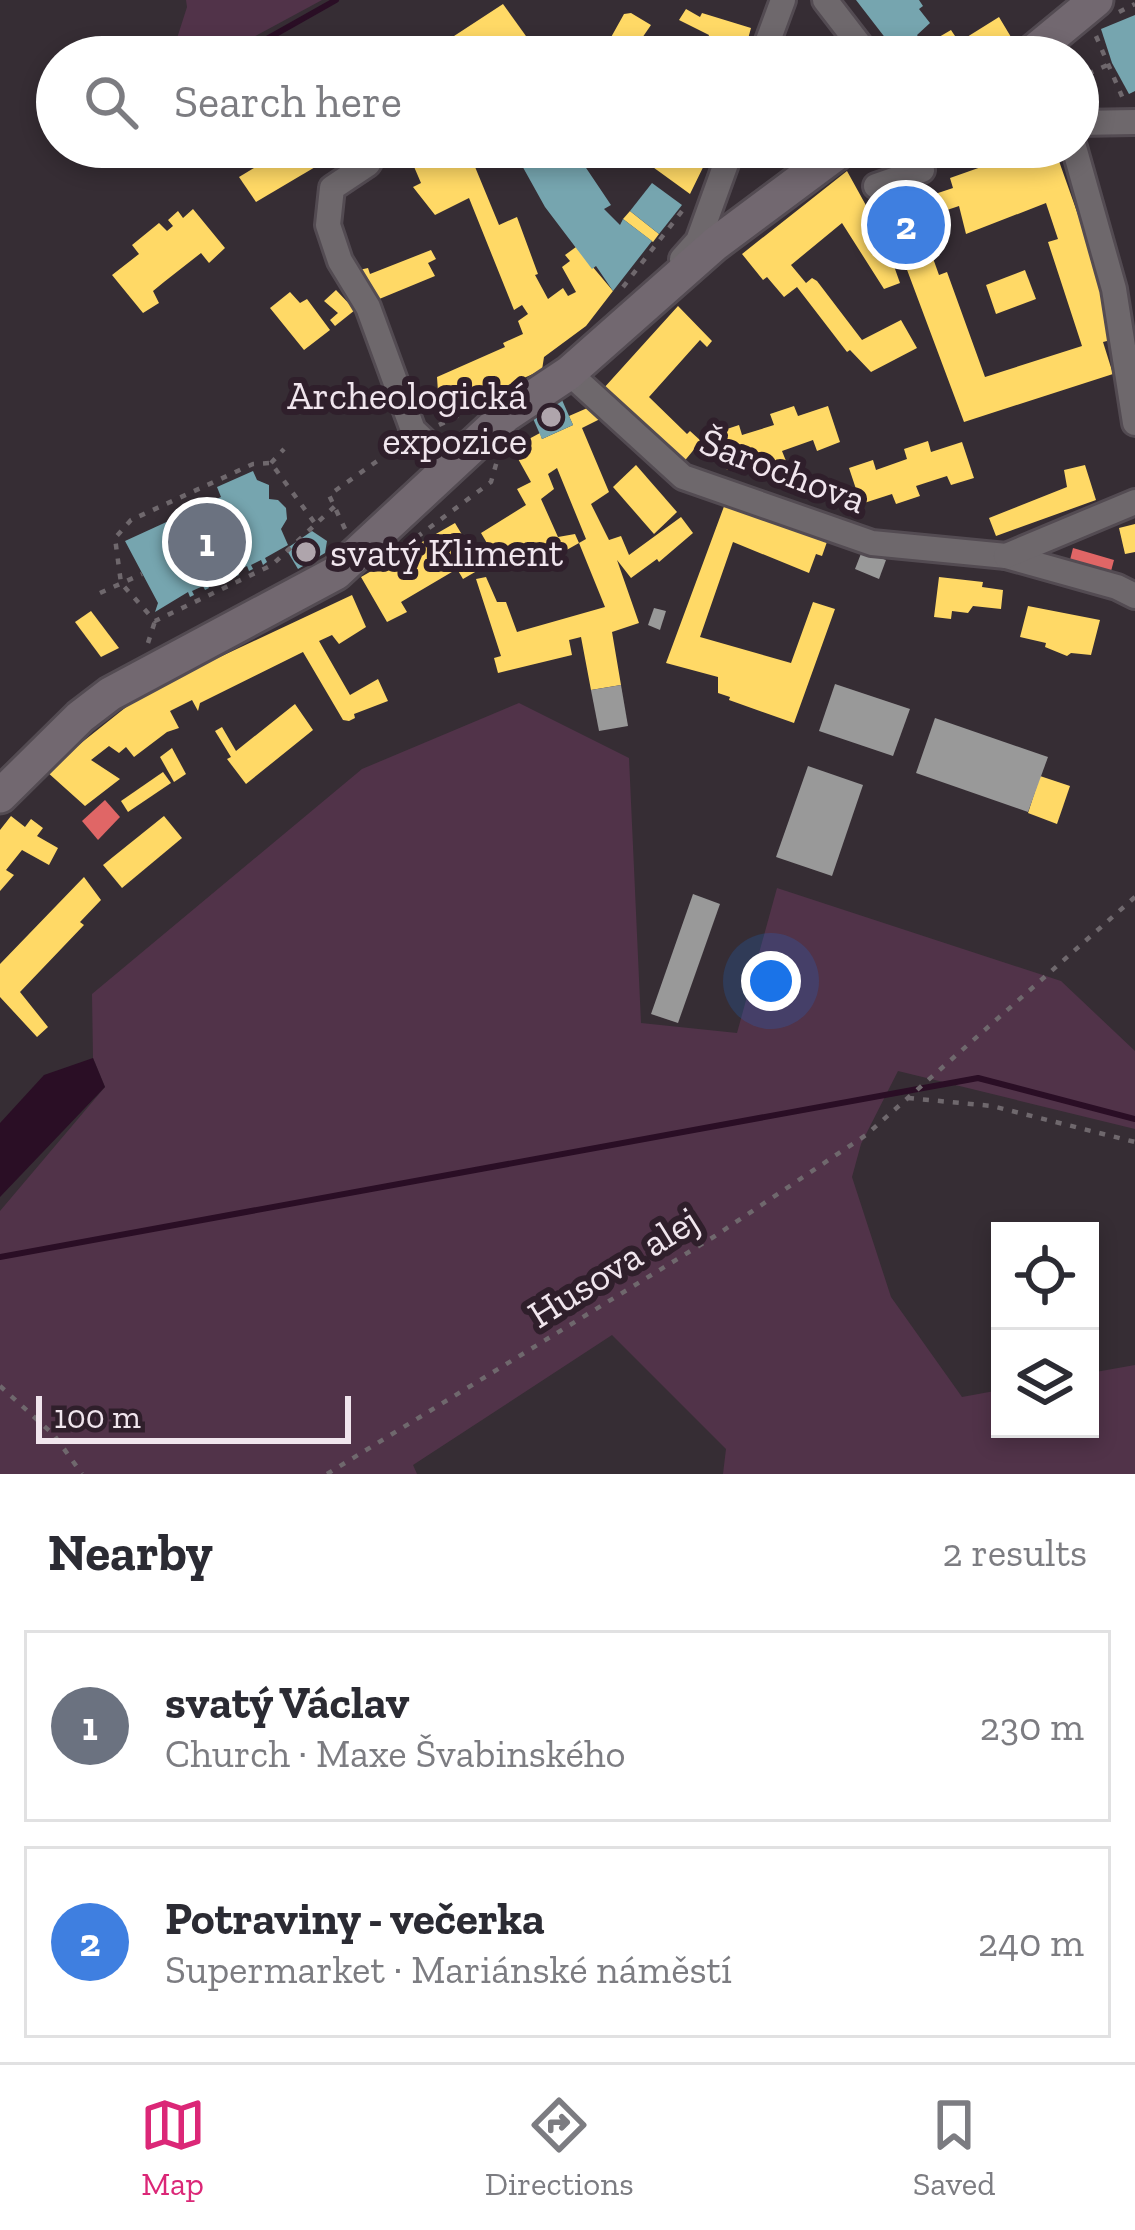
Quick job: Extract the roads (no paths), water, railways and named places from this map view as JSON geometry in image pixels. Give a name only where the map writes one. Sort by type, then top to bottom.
[{"type":"main road","points":[[1063,36],[1102,13]]},
{"type":"main road","points":[[0,796],[110,694],[336,573],[506,415],[620,332],[628,303],[817,168]]},
{"type":"street","points":[[770,36],[783,0]]},
{"type":"street","points":[[825,0],[853,36]]},
{"type":"street","points":[[1099,118],[1129,111]]},
{"type":"street","points":[[362,168],[332,188],[328,225],[340,261],[368,307],[418,435],[451,466]]},
{"type":"street","points":[[628,303],[698,241],[724,168]]},
{"type":"street","points":[[876,186],[900,168]]},
{"type":"street","points":[[1080,168],[1114,289],[1135,423]]},
{"type":"street","name":"Šarochova","points":[[569,373],[683,477],[872,543],[1006,556],[1135,596]]},
{"type":"street","name":"Šarochova","points":[[1006,556],[1135,502]]},
{"type":"waterway","points":[[272,36],[336,0]]},
{"type":"waterway","points":[[0,1257],[978,1078],[1135,1119]]},
{"type":"place","name":"Potraviny - večerka","points":[[906,225]]},
{"type":"place","name":"Archeologická expozice","points":[[551,417]]},
{"type":"place","name":"svatý Václav","points":[[207,542]]},
{"type":"place","name":"svatý Kliment","points":[[306,552]]}]
